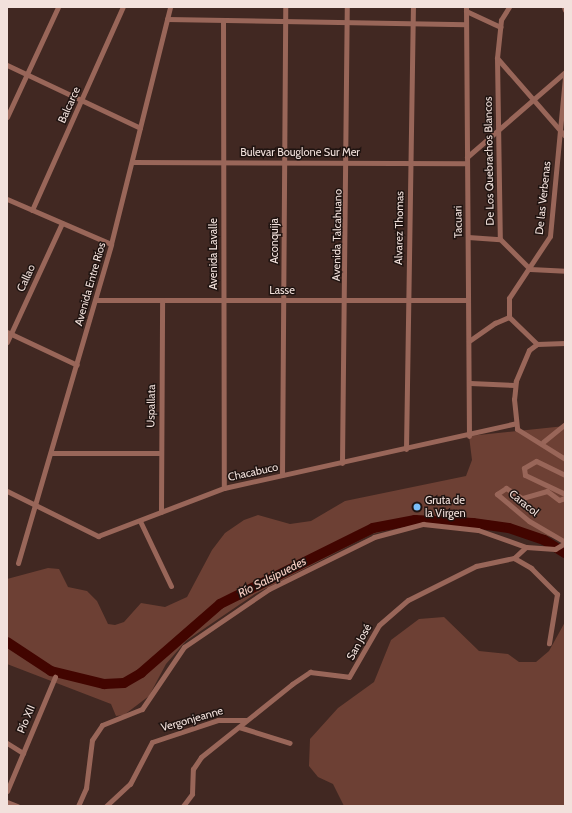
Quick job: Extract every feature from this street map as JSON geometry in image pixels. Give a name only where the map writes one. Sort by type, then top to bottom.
[{"type":"street","points":[[7,117],[58,7]]},
{"type":"street","name":"Balcarce","points":[[32,210],[123,7]]},
{"type":"street","name":"Avenida Entre Ríos","points":[[18,563],[96,300],[170,7]]},
{"type":"street","name":"Aconquija","points":[[282,475],[285,7]]},
{"type":"street","name":"Avenida Talcahuano","points":[[342,464],[348,162],[347,7]]},
{"type":"street","name":"Alvarez Thomas","points":[[406,449],[413,7]]},
{"type":"street","name":"De Los Quebrachos Blancos","points":[[508,7],[500,27],[497,58],[500,130],[500,239],[530,269]]},
{"type":"street","points":[[466,9],[500,27]]},
{"type":"street","name":"Tacuari","points":[[466,9],[470,383],[469,436]]},
{"type":"street","points":[[167,19],[466,24]]},
{"type":"street","name":"Avenida Lavalle","points":[[223,20],[224,162],[222,300],[224,488]]},
{"type":"street","points":[[497,58],[565,136]]},
{"type":"street","points":[[7,65],[140,128]]},
{"type":"street","points":[[467,160],[565,72]]},
{"type":"street","name":"De las Verbenas","points":[[509,317],[509,298],[530,269],[550,236],[565,77]]},
{"type":"street","name":"Bulevar Bouglone Sur Mer","points":[[132,162],[410,162],[467,160]]},
{"type":"street","points":[[7,199],[111,244]]},
{"type":"street","name":"Callao","points":[[7,342],[9,333],[62,223]]},
{"type":"street","points":[[468,237],[500,239]]},
{"type":"street","points":[[530,269],[565,271]]},
{"type":"street","name":"Lasse","points":[[96,300],[468,300]]},
{"type":"street","name":"Uspallata","points":[[161,512],[160,453],[162,300]]},
{"type":"street","points":[[469,341],[495,322],[509,317],[537,344],[564,345]]},
{"type":"street","points":[[9,333],[77,365]]},
{"type":"street","points":[[537,344],[523,359],[515,385],[516,423],[524,436],[543,442],[565,459]]},
{"type":"street","points":[[470,383],[515,385]]},
{"type":"street","name":"Chacabuco","points":[[7,491],[36,503],[98,536],[224,488],[469,436],[516,423]]},
{"type":"street","points":[[543,442],[565,424]]},
{"type":"street","points":[[51,453],[160,453]]},
{"type":"street","name":"Caracol","points":[[565,475],[536,461],[524,468],[525,475],[558,488],[565,494]]},
{"type":"street","name":"Caracol","points":[[565,498],[559,500],[547,491],[522,498],[506,488],[497,494],[529,521],[565,543]]},
{"type":"street","points":[[140,520],[171,586]]},
{"type":"street","points":[[78,806],[86,788],[92,740],[102,725],[142,709],[184,647],[269,589],[374,537],[423,524],[478,530],[526,547],[556,549],[565,543]]},
{"type":"street","points":[[526,547],[514,558],[531,568],[557,594],[549,643]]},
{"type":"street","name":"San José","points":[[183,806],[192,794],[196,763],[246,720],[310,672],[349,677],[380,625],[408,600],[476,566],[514,558]]},
{"type":"street","name":"Pío XII","points":[[7,791],[55,677]]},
{"type":"street","name":"Vergonjeanne","points":[[106,806],[130,784],[152,742],[218,720],[246,720]]},
{"type":"street","points":[[239,727],[290,743]]},
{"type":"street","points":[[7,743],[22,753]]},
{"type":"street","points":[[7,802],[17,806]]},
{"type":"shaded area","points":[[565,426],[565,541],[498,522],[448,515],[372,534],[255,594],[186,641],[166,664],[149,696],[124,715],[116,716],[111,704],[7,664],[7,579],[48,568],[59,569],[68,587],[87,591],[97,601],[108,624],[115,625],[124,622],[141,603],[165,607],[187,597],[212,550],[225,533],[244,520],[258,515],[290,524],[311,521],[345,501],[466,476],[472,460],[469,436]]},
{"type":"shaded area","points":[[444,617],[479,651],[508,654],[519,662],[536,662],[549,651],[565,622],[565,806],[344,806],[333,784],[318,777],[309,766],[310,739],[338,708],[374,682],[391,640],[419,619]]},
{"type":"waterway","name":"Río Salsipuedes","points":[[7,642],[51,671],[104,684],[124,683],[141,673],[220,604],[373,528],[415,520],[473,523],[509,528],[544,540],[565,553]]},
{"type":"place","name":"Gruta de la Virgen","points":[[417,507]]}]
